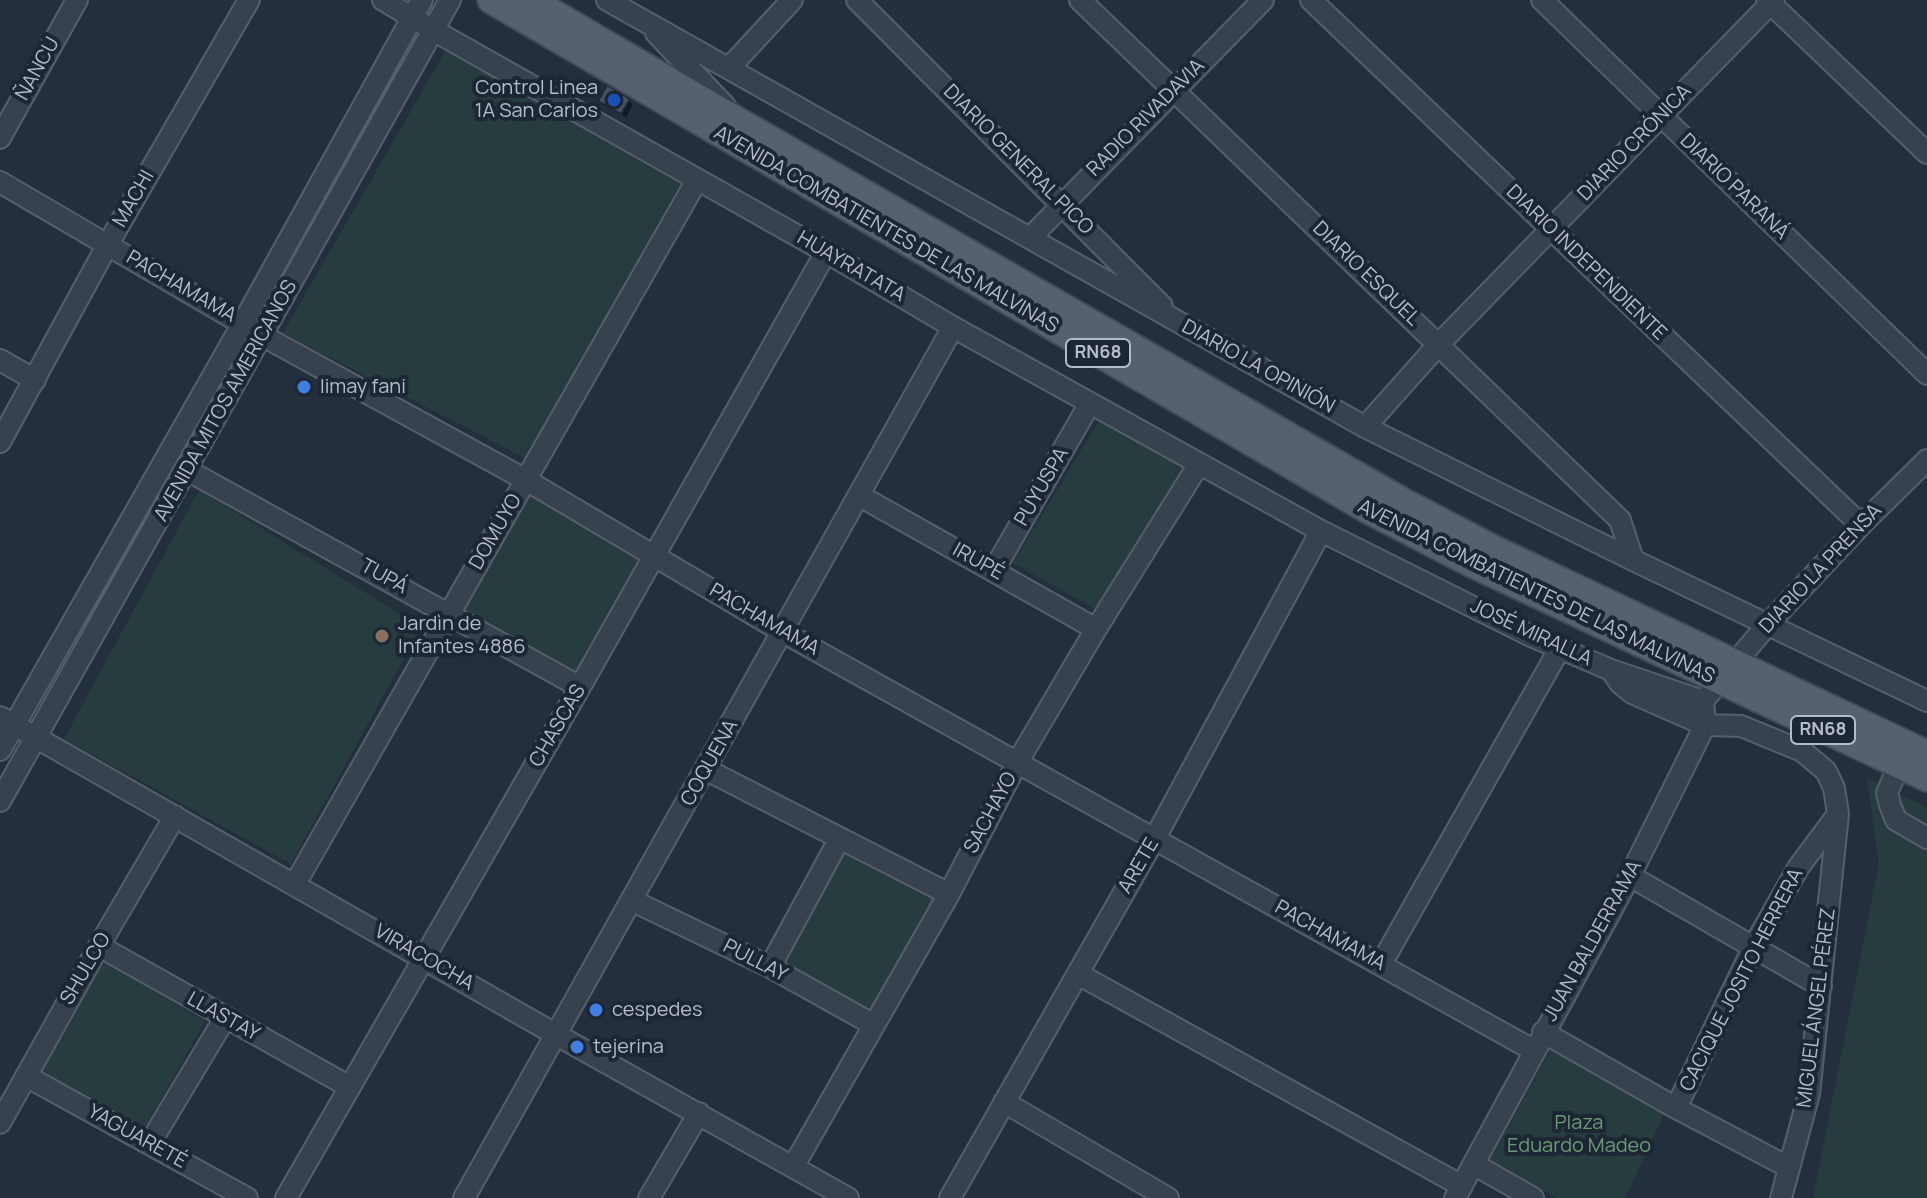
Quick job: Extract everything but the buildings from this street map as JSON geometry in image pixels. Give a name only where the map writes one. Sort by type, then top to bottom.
[{"type":"main road","name":"AVENIDA COMBATIENTES DE LAS MALVINAS","points":[[491,0],[1368,510],[1470,563],[1927,778]]},
{"type":"main road","name":"AVENIDA COMBATIENTES DE LAS MALVINAS","points":[[531,0],[1404,502],[1492,548],[1719,682],[1927,754]]},
{"type":"street","name":"ÑANCU","points":[[0,138],[77,0]]},
{"type":"street","name":"MACHI","points":[[0,442],[108,244],[249,0]]},
{"type":"street","name":"HUAYRATATA","points":[[383,0],[417,9],[433,30],[953,327],[1321,531]]},
{"type":"street","name":"AVENIDA MITOS AMERICANOS","points":[[0,801],[450,0]]},
{"type":"street","name":"DIARIO LA OPINIÓN","points":[[607,0],[1365,427],[1633,560],[1924,695]]},
{"type":"street","points":[[729,68],[792,0]]},
{"type":"street","name":"DIARIO GENERAL PICO","points":[[857,0],[1178,322]]},
{"type":"street","name":"DIARIO ESQUEL","points":[[1080,0],[1620,520],[1633,560]]},
{"type":"street","name":"RADIO RIVADAVIA","points":[[1030,238],[1263,0]]},
{"type":"street","name":"DIARIO INDEPENDIENTE","points":[[1311,0],[1861,525]]},
{"type":"street","name":"DIARIO PARANÁ","points":[[1542,0],[1927,374]]},
{"type":"street","points":[[1771,1],[1927,153]]},
{"type":"street","name":"DIARIO CRÓNICA","points":[[1365,427],[1439,344],[1771,1]]},
{"type":"street","name":"AVENIDA MITOS AMERICANOS","points":[[0,750],[7,721],[243,323],[417,9]]},
{"type":"street","points":[[647,22],[687,68],[745,125]]},
{"type":"street","name":"DOMUYO","points":[[295,884],[697,180]]},
{"type":"street","name":"PACHAMAMA","points":[[0,182],[263,336],[526,480],[781,631],[1381,964],[1676,1108],[1788,1167]]},
{"type":"street","name":"CHASCAS","points":[[286,1198],[826,252]]},
{"type":"street","name":"COQUENA","points":[[464,1198],[953,327]]},
{"type":"street","points":[[0,360],[35,380]]},
{"type":"street","name":"PUYUSPA","points":[[994,570],[1090,403]]},
{"type":"street","name":"DIARIO LA PRENSA","points":[[1719,682],[1768,624],[1927,460]]},
{"type":"street","name":"SACHAYO","points":[[793,1167],[949,894],[1017,763],[1199,464]]},
{"type":"street","name":"TUPÁ","points":[[187,470],[580,687]]},
{"type":"street","name":"IRUPÉ","points":[[860,496],[1096,629]]},
{"type":"street","name":"JOSÉ MIRALLA","points":[[1321,531],[1531,636],[1611,670],[1632,693],[1705,725],[1741,726],[1802,751],[1826,771],[1834,788],[1838,814]]},
{"type":"street","name":"ARETE","points":[[950,1198],[1155,838],[1321,531]]},
{"type":"street","points":[[1381,964],[1560,648]]},
{"type":"street","points":[[1611,670],[1719,682],[1705,725]]},
{"type":"street","name":"VIRACOCHA","points":[[7,721],[848,1198]]},
{"type":"street","name":"JUAN BALDERRAMA","points":[[1458,1192],[1630,876],[1705,725]]},
{"type":"street","points":[[1899,765],[1887,793],[1890,805],[1896,820],[1927,838]]},
{"type":"street","points":[[707,770],[949,894]]},
{"type":"street","name":"CACIQUE JOSITO HERRERA","points":[[1676,1108],[1754,946],[1798,868],[1838,814]]},
{"type":"street","name":"MIGUEL ÁNGEL PÉREZ","points":[[1781,1198],[1809,1094],[1838,814]]},
{"type":"street","name":"SHULCO","points":[[0,1123],[175,816]]},
{"type":"street","points":[[770,967],[840,838]]},
{"type":"street","points":[[1630,876],[1821,986]]},
{"type":"street","name":"PULLAY","points":[[633,901],[770,967],[874,1025]]},
{"type":"street","name":"LLASTAY","points":[[99,946],[348,1086]]},
{"type":"street","points":[[1078,974],[1458,1192]]},
{"type":"street","points":[[150,1143],[225,1018]]},
{"type":"street","name":"YAGUARETÉ","points":[[26,1076],[247,1198]]},
{"type":"street","points":[[1004,1102],[1168,1198]]},
{"type":"street","points":[[649,1198],[699,1113]]},
{"type":"street","points":[[1475,1165],[1533,1198]]},
{"type":"green space","points":[[446,50],[680,184],[525,458],[283,333]]},
{"type":"green space","points":[[1100,419],[1184,468],[1099,611],[1013,563]]},
{"type":"green space","points":[[199,490],[421,627],[291,864],[64,739]]},
{"type":"green space","points":[[528,493],[640,560],[579,676],[461,610]]},
{"type":"green space","points":[[1867,778],[1927,808],[1927,1198],[1813,1198],[1879,864]]},
{"type":"green space","points":[[847,851],[939,899],[874,1015],[781,963]]},
{"type":"green space","points":[[104,962],[205,1021],[144,1130],[41,1071]]},
{"type":"green space","name":"Plaza Eduardo Madeo","points":[[1552,1047],[1666,1110],[1625,1198],[1557,1198],[1490,1160]]},
{"type":"place","name":"Control Linea 1A San Carlos","points":[[614,100]]},
{"type":"place","name":"limay fani","points":[[304,387]]},
{"type":"place","name":"Jardìn de Infantes 4886","points":[[382,636]]},
{"type":"place","name":"cespedes","points":[[596,1010]]},
{"type":"place","name":"tejerina","points":[[577,1047]]}]
